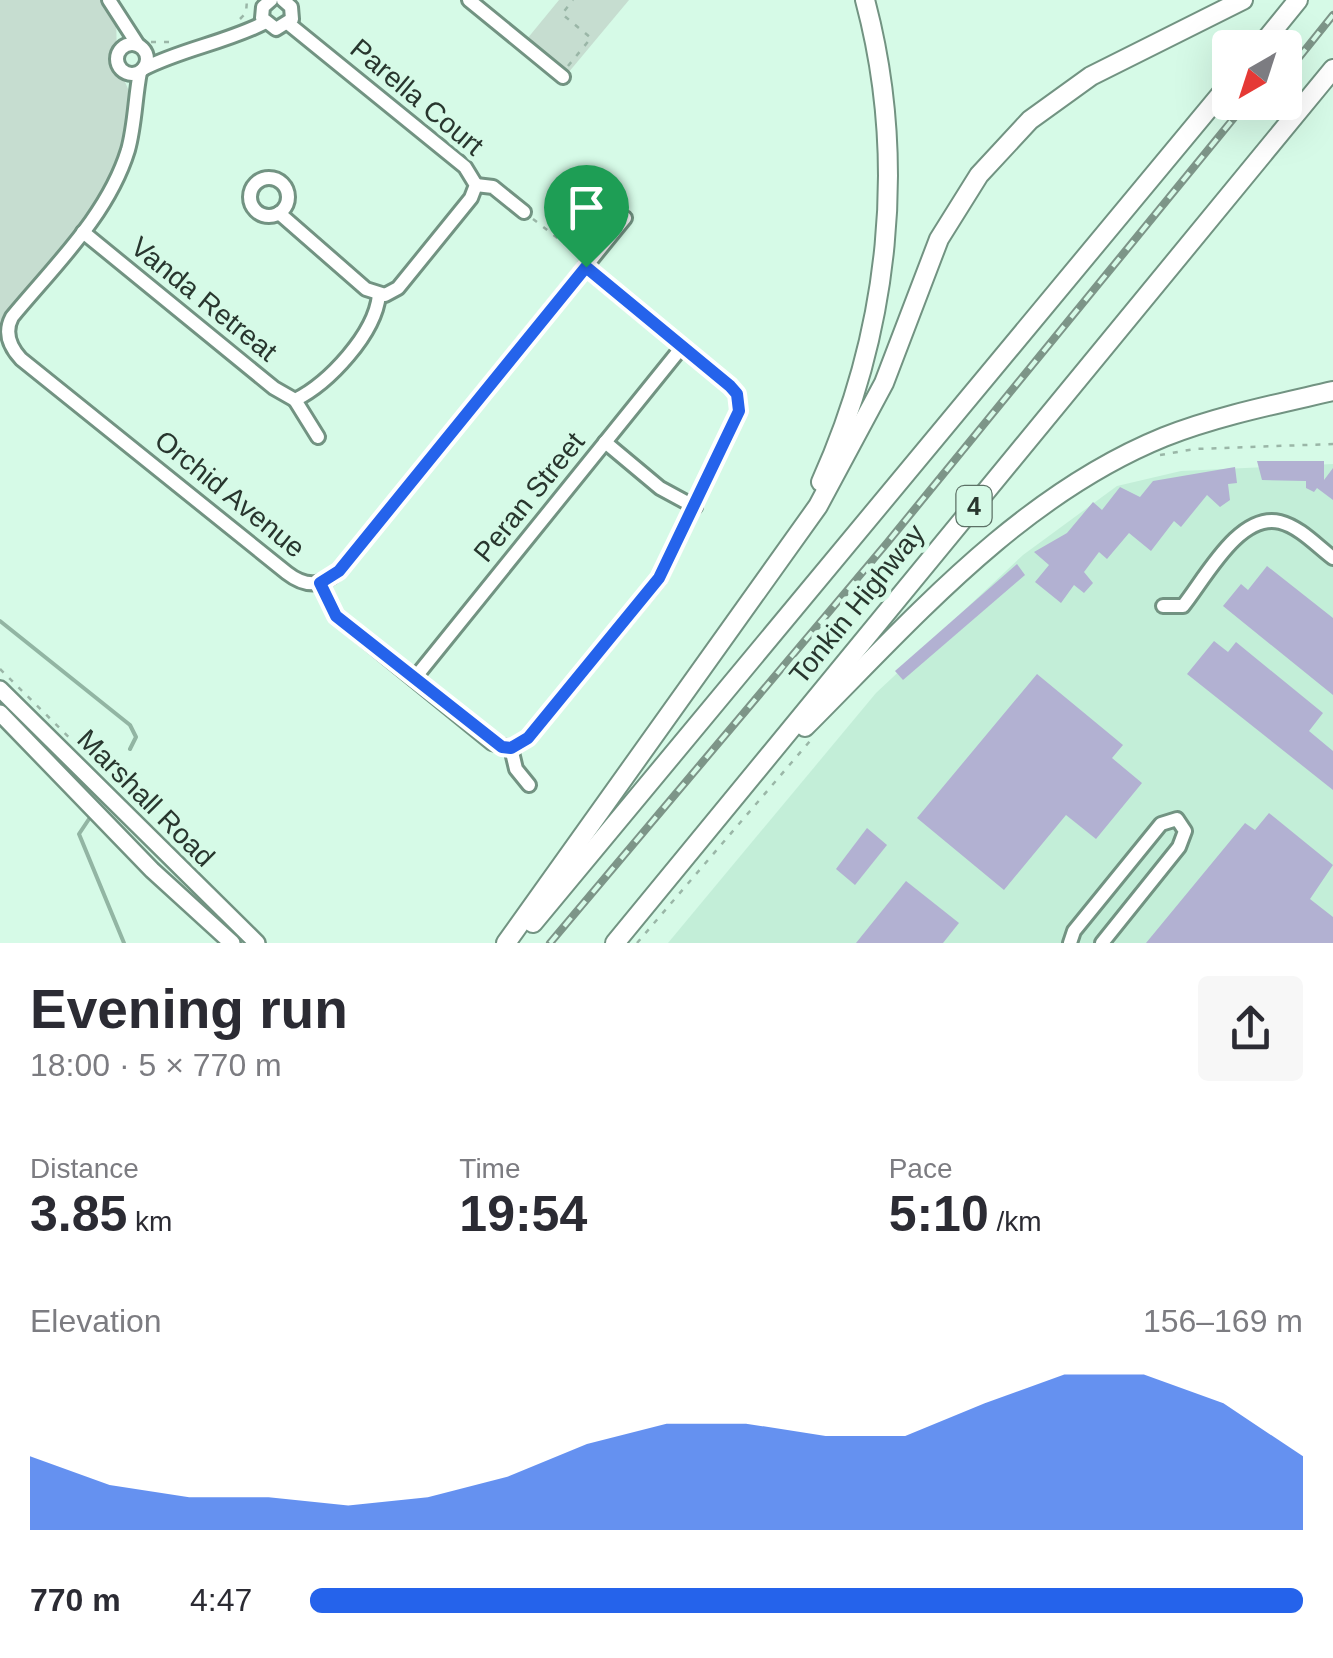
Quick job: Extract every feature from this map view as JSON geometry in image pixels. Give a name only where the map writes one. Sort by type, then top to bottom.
[{"type":"highway","points":[[772,570],[816,492],[844,424],[863,368],[881,281],[888,148],[878,60],[865,0]]},
{"type":"highway","points":[[506,943],[818,506],[884,382],[939,238],[979,175],[1030,120],[1060,96],[1124,58],[1243,0]]},
{"type":"highway","points":[[1274,30],[1298,0]]},
{"type":"highway","name":"Tonkin Highway","points":[[617,943],[1333,68]]},
{"type":"highway","name":"Tonkin Highway","points":[[517,943],[1212,105]]},
{"type":"highway","points":[[617,943],[798,734],[937,594],[1028,517],[1078,483],[1167,436],[1333,391]]},
{"type":"main road","name":"Marshall Road","points":[[0,689],[257,943]]},
{"type":"main road","name":"Marshall Road","points":[[0,713],[152,870],[232,943]]},
{"type":"street","points":[[469,0],[561,76]]},
{"type":"street","points":[[267,1],[262,12],[264,23],[276,30],[289,24],[292,13],[287,1]]},
{"type":"street","points":[[112,6],[122,71],[141,71],[175,48]]},
{"type":"street","points":[[112,6],[142,44],[147,57],[141,71]]},
{"type":"street","points":[[117,53],[128,44],[175,48],[222,43],[264,23]]},
{"type":"street","name":"Parella Court","points":[[289,24],[464,167],[476,185],[472,198],[398,288],[379,295]]},
{"type":"street","name":"Orchid Avenue","points":[[122,71],[134,103]]},
{"type":"street","name":"Orchid Avenue","points":[[141,71],[126,154],[84,232],[4,330],[21,358],[287,573],[304,582],[320,583],[339,571],[625,218]]},
{"type":"street","points":[[476,185],[493,187],[524,212]]},
{"type":"street","points":[[279,213],[366,289],[379,295],[368,327],[324,380],[295,400]]},
{"type":"street","name":"Vanda Retreat","points":[[84,232],[274,388],[295,400],[318,437]]},
{"type":"street","points":[[320,583],[336,616],[492,743],[511,748],[528,738],[652,587],[735,423],[739,402],[730,386],[588,264]]},
{"type":"street","name":"Peran Street","points":[[414,679],[682,347]]},
{"type":"street","points":[[605,442],[660,488],[695,506]]},
{"type":"street","points":[[1163,606],[1183,606],[1245,529],[1261,521],[1296,528],[1333,558]]},
{"type":"street","points":[[511,748],[516,770],[529,785]]},
{"type":"street","points":[[1070,943],[1074,932],[1161,824],[1177,819],[1185,831],[1179,847],[1102,943]]},
{"type":"path","points":[[236,23],[246,13],[247,0]]},
{"type":"path","points":[[561,76],[590,38],[562,14],[573,0]]},
{"type":"path","points":[[574,34],[578,28]]},
{"type":"path","points":[[142,44],[175,48]]},
{"type":"path","points":[[524,212],[588,264]]},
{"type":"path","points":[[1154,456],[1195,449],[1333,444]]},
{"type":"path","points":[[637,943],[815,735]]},
{"type":"shaded area","points":[[0,0],[109,0],[116,12],[117,63],[134,103],[118,174],[7,331],[0,330]]},
{"type":"shaded area","points":[[559,0],[629,0],[568,73],[527,39]]},
{"type":"shaded area","points":[[1333,464],[1333,943],[668,943],[876,693],[1023,555],[1117,486],[1181,471]]},
{"type":"building","points":[[1257,461],[1324,461],[1324,480],[1333,468],[1333,500],[1317,488],[1314,492],[1306,488],[1306,481],[1262,480]]},
{"type":"building","points":[[1235,467],[1237,483],[1228,484],[1230,500],[1220,507],[1207,495],[1181,527],[1174,521],[1151,551],[1129,533],[1107,559],[1099,552],[1084,572],[1093,583],[1084,593],[1074,585],[1061,603],[1035,582],[1049,565],[1034,552],[1067,533],[1093,502],[1102,510],[1120,487],[1140,497],[1153,481]]},
{"type":"building","points":[[1017,564],[1025,575],[903,680],[895,671]]},
{"type":"building","points":[[1267,566],[1333,618],[1333,695],[1223,606],[1241,584],[1248,590]]},
{"type":"building","points":[[1214,641],[1228,652],[1236,642],[1323,713],[1309,731],[1333,751],[1333,790],[1187,674]]},
{"type":"building","points":[[1037,674],[1123,745],[1112,758],[1142,783],[1096,839],[1066,815],[1004,890],[917,818]]},
{"type":"building","points":[[1269,813],[1333,865],[1310,899],[1333,917],[1333,943],[1146,943],[1245,823],[1255,830]]},
{"type":"building","points":[[867,828],[887,845],[855,885],[836,869]]},
{"type":"building","points":[[906,881],[959,923],[943,943],[856,943]]},
{"type":"waterway","points":[[0,621],[130,725],[136,737],[130,749]]},
{"type":"waterway","points":[[91,816],[79,834],[124,943]]},
{"type":"railway","points":[[1302,54],[1333,15]]},
{"type":"railway","points":[[550,943],[887,543],[1232,120]]},
{"type":"route","points":[[586,267],[730,386],[737,394],[739,411],[659,578],[528,738],[511,748],[502,747],[492,743],[336,616],[320,583],[339,571],[586,267]]}]
